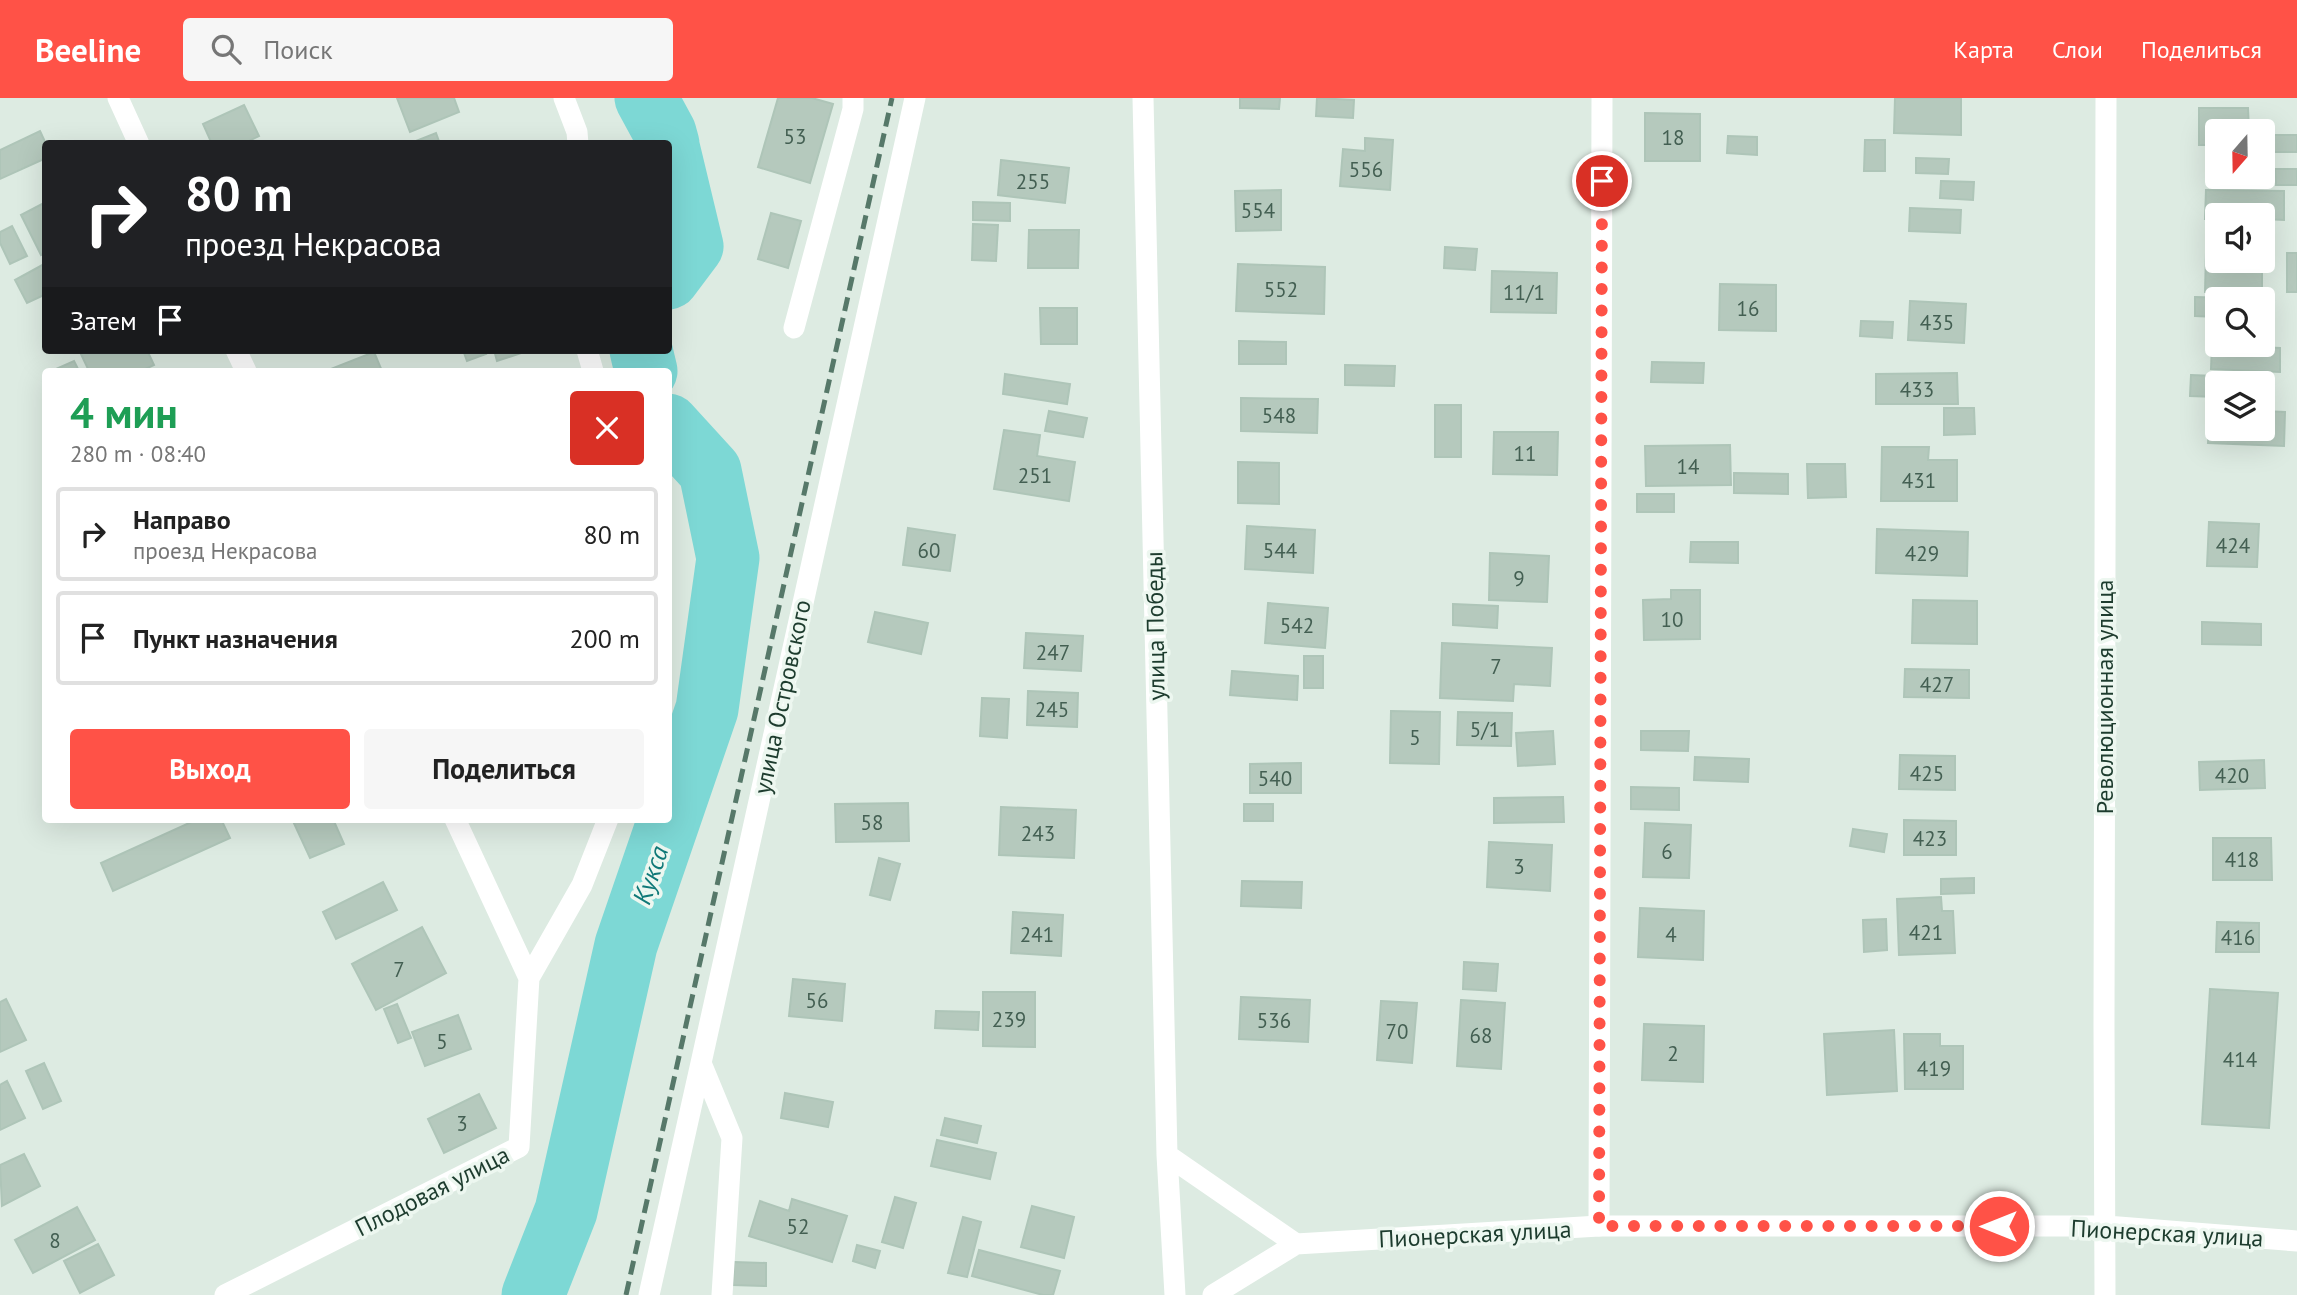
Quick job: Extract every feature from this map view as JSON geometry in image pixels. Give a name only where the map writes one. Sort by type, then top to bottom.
[{"type":"street","points":[[118,98],[137,140]]},
{"type":"street","points":[[564,98],[578,140]]},
{"type":"street","points":[[794,328],[853,109],[853,98]]},
{"type":"street","name":"улица Островского","points":[[649,1295],[915,98]]},
{"type":"street","name":"улица Победы","points":[[1143,98],[1167,1154],[1175,1295]]},
{"type":"street","points":[[1599,1226],[1602,98]]},
{"type":"street","name":"Революционная улица","points":[[2105,1295],[2106,98]]},
{"type":"street","name":"Плодовая улица","points":[[225,1295],[519,1147],[529,978],[457,823]]},
{"type":"street","points":[[529,978],[582,885],[606,823]]},
{"type":"street","points":[[701,1063],[733,1138],[722,1295]]},
{"type":"street","points":[[1167,1154],[1296,1244]]},
{"type":"street","name":"Пионерская улица","points":[[1213,1295],[1296,1244],[1599,1226],[2106,1226],[2297,1241]]},
{"type":"building","points":[[397,98],[454,98],[459,112],[410,132]]},
{"type":"building","points":[[778,98],[812,98],[833,104],[810,183],[758,167]]},
{"type":"building","points":[[1240,98],[1280,98],[1279,109],[1240,108]]},
{"type":"building","points":[[1317,98],[1354,100],[1353,118],[1316,116]]},
{"type":"building","points":[[1895,98],[1961,98],[1961,135],[1894,133]]},
{"type":"building","points":[[244,105],[259,136],[251,140],[210,140],[203,124]]},
{"type":"building","points":[[2199,108],[2248,108],[2248,119],[2205,119],[2205,145],[2199,145]]},
{"type":"building","points":[[1645,113],[1700,114],[1700,161],[1645,161]]},
{"type":"building","points":[[40,131],[44,140],[42,140],[42,160],[0,179],[0,150]]},
{"type":"building","points":[[436,133],[439,140],[418,140]]},
{"type":"building","points":[[2275,135],[2297,135],[2297,152],[2275,152]]},
{"type":"building","points":[[1728,136],[1757,137],[1757,155],[1727,153]]},
{"type":"building","points":[[1365,138],[1393,140],[1390,190],[1340,186],[1343,149],[1365,151]]},
{"type":"building","points":[[1865,140],[1885,140],[1885,171],[1864,171]]},
{"type":"building","points":[[1916,158],[1949,159],[1948,174],[1916,173]]},
{"type":"building","points":[[1001,160],[1069,168],[1065,203],[998,195]]},
{"type":"building","points":[[2275,169],[2297,169],[2297,185],[2276,185]]},
{"type":"building","points":[[1941,181],[1974,182],[1973,200],[1940,198]]},
{"type":"building","points":[[1281,190],[1281,230],[1236,231],[1235,191]]},
{"type":"building","points":[[2206,190],[2284,191],[2284,220],[2275,220],[2275,203],[2206,203]]},
{"type":"building","points":[[973,202],[1010,203],[1010,221],[973,220]]},
{"type":"building","points":[[42,204],[41,255],[21,215]]},
{"type":"building","points":[[1910,208],[1961,210],[1960,233],[1909,231]]},
{"type":"building","points":[[771,213],[801,221],[788,268],[758,259]]},
{"type":"building","points":[[973,224],[998,225],[996,261],[972,260]]},
{"type":"building","points":[[12,226],[27,256],[10,264],[0,243],[0,232]]},
{"type":"building","points":[[1029,230],[1079,230],[1078,268],[1028,268]]},
{"type":"building","points":[[1445,247],[1477,249],[1475,270],[1444,268]]},
{"type":"building","points":[[2287,253],[2297,253],[2297,292],[2287,292]]},
{"type":"building","points":[[1238,264],[1325,267],[1324,314],[1236,311]]},
{"type":"building","points":[[42,265],[42,296],[27,303],[15,280]]},
{"type":"building","points":[[1492,271],[1557,273],[1556,313],[1491,312]]},
{"type":"building","points":[[2205,273],[2262,273],[2262,287],[2205,287]]},
{"type":"building","points":[[1720,284],[1776,285],[1776,331],[1719,330]]},
{"type":"building","points":[[2195,297],[2205,297],[2205,316],[2195,316]]},
{"type":"building","points":[[1910,301],[1966,304],[1964,343],[1908,340]]},
{"type":"building","points":[[1040,308],[1077,308],[1077,344],[1041,344]]},
{"type":"building","points":[[1861,321],[1893,322],[1892,338],[1860,336]]},
{"type":"building","points":[[1239,341],[1286,342],[1286,364],[1239,364]]},
{"type":"building","points":[[2275,348],[2280,348],[2280,372],[2211,369],[2212,357],[2275,357]]},
{"type":"building","points":[[81,354],[149,354],[154,365],[148,368],[88,368]]},
{"type":"building","points":[[375,354],[381,368],[334,368]]},
{"type":"building","points":[[464,354],[486,354],[467,361]]},
{"type":"building","points":[[495,354],[518,354],[497,361]]},
{"type":"building","points":[[74,361],[78,368],[58,368]]},
{"type":"building","points":[[1652,362],[1704,363],[1703,383],[1651,382]]},
{"type":"building","points":[[1345,365],[1395,366],[1394,386],[1345,385]]},
{"type":"building","points":[[1957,373],[1958,404],[1876,404],[1876,374]]},
{"type":"building","points":[[1005,374],[1070,384],[1067,404],[1003,394]]},
{"type":"building","points":[[2191,375],[2205,376],[2205,397],[2190,396]]},
{"type":"building","points":[[1241,398],[1318,399],[1317,433],[1241,431]]},
{"type":"building","points":[[1435,405],[1461,405],[1461,457],[1435,457]]},
{"type":"building","points":[[1944,408],[1974,408],[1975,434],[1944,435]]},
{"type":"building","points":[[1049,411],[1087,418],[1083,437],[1045,431]]},
{"type":"building","points":[[2275,412],[2285,412],[2284,446],[2208,443],[2275,441]]},
{"type":"building","points":[[1004,430],[1040,435],[1037,456],[1075,462],[1069,501],[994,489]]},
{"type":"building","points":[[1494,432],[1558,432],[1557,475],[1493,474]]},
{"type":"building","points":[[1730,445],[1731,485],[1646,486],[1645,446]]},
{"type":"building","points":[[1882,447],[1929,447],[1928,460],[1957,460],[1957,501],[1881,501]]},
{"type":"building","points":[[1238,462],[1279,463],[1279,504],[1238,503]]},
{"type":"building","points":[[1807,464],[1845,464],[1846,497],[1808,498]]},
{"type":"building","points":[[1734,473],[1788,474],[1788,494],[1734,493]]},
{"type":"building","points":[[1637,494],[1674,494],[1674,512],[1637,512]]},
{"type":"building","points":[[2209,522],[2259,524],[2257,567],[2207,566]]},
{"type":"building","points":[[1247,526],[1315,530],[1313,573],[1245,569]]},
{"type":"building","points":[[908,528],[955,535],[950,571],[903,565]]},
{"type":"building","points":[[1877,529],[1968,532],[1967,576],[1876,573]]},
{"type":"building","points":[[1691,542],[1738,542],[1738,563],[1690,562]]},
{"type":"building","points":[[1490,553],[1549,556],[1547,602],[1489,600]]},
{"type":"building","points":[[1671,590],[1700,590],[1700,639],[1644,640],[1643,600],[1671,599]]},
{"type":"building","points":[[1913,600],[1977,601],[1977,644],[1912,643]]},
{"type":"building","points":[[1268,603],[1328,608],[1325,648],[1265,643]]},
{"type":"building","points":[[1453,604],[1498,606],[1497,628],[1453,625]]},
{"type":"building","points":[[875,612],[928,623],[921,654],[868,642]]},
{"type":"building","points":[[2202,622],[2261,624],[2261,645],[2202,644]]},
{"type":"building","points":[[1026,633],[1083,636],[1081,671],[1024,668]]},
{"type":"building","points":[[1442,643],[1552,648],[1550,686],[1514,684],[1513,701],[1440,698]]},
{"type":"building","points":[[1304,656],[1323,656],[1323,688],[1304,688]]},
{"type":"building","points":[[1905,669],[1969,670],[1969,698],[1904,697]]},
{"type":"building","points":[[1232,671],[1298,676],[1297,700],[1230,695]]},
{"type":"building","points":[[1028,691],[1078,693],[1077,727],[1027,725]]},
{"type":"building","points":[[982,698],[1009,699],[1007,738],[980,736]]},
{"type":"building","points":[[1391,711],[1440,712],[1439,764],[1390,763]]},
{"type":"building","points":[[1458,712],[1512,713],[1511,746],[1457,745]]},
{"type":"building","points":[[1553,731],[1555,764],[1518,766],[1516,733]]},
{"type":"building","points":[[1641,731],[1689,731],[1688,751],[1641,750]]},
{"type":"building","points":[[1900,755],[1955,756],[1955,790],[1899,789]]},
{"type":"building","points":[[1695,757],[1749,759],[1748,782],[1694,780]]},
{"type":"building","points":[[2264,760],[2265,788],[2200,790],[2199,762]]},
{"type":"building","points":[[1301,763],[1301,793],[1250,793],[1250,764]]},
{"type":"building","points":[[1631,787],[1679,788],[1679,810],[1631,809]]},
{"type":"building","points":[[1563,797],[1564,822],[1494,823],[1494,798]]},
{"type":"building","points":[[908,803],[909,841],[836,842],[835,804]]},
{"type":"building","points":[[1244,804],[1273,804],[1273,821],[1244,821]]},
{"type":"building","points":[[1001,807],[1076,810],[1074,858],[999,855]]},
{"type":"building","points":[[1904,820],[1956,821],[1956,855],[1904,855]]},
{"type":"building","points":[[189,823],[223,823],[230,838],[113,891],[101,863]]},
{"type":"building","points":[[294,823],[335,823],[344,844],[310,858]]},
{"type":"building","points":[[1645,823],[1691,825],[1689,878],[1643,877]]},
{"type":"building","points":[[1853,829],[1887,834],[1884,852],[1850,846]]},
{"type":"building","points":[[2213,838],[2271,838],[2272,880],[2213,880]]},
{"type":"building","points":[[1489,842],[1552,845],[1550,891],[1487,887]]},
{"type":"building","points":[[879,858],[900,864],[890,900],[870,895]]},
{"type":"building","points":[[1974,878],[1974,893],[1941,894],[1941,879]]},
{"type":"building","points":[[1242,881],[1302,882],[1301,908],[1241,906]]},
{"type":"building","points":[[383,882],[397,910],[336,939],[323,912]]},
{"type":"building","points":[[1941,897],[1942,911],[1953,911],[1955,953],[1899,955],[1897,899]]},
{"type":"building","points":[[1640,908],[1704,911],[1703,960],[1638,957]]},
{"type":"building","points":[[1013,912],[1063,915],[1061,956],[1011,953]]},
{"type":"building","points":[[1886,919],[1887,950],[1864,952],[1863,920]]},
{"type":"building","points":[[2217,922],[2259,923],[2259,952],[2216,952]]},
{"type":"building","points":[[422,927],[446,973],[376,1010],[352,964]]},
{"type":"building","points":[[1464,962],[1498,964],[1496,991],[1463,989]]},
{"type":"building","points":[[793,979],[845,984],[842,1021],[789,1016]]},
{"type":"building","points":[[2210,989],[2278,993],[2269,1128],[2202,1124]]},
{"type":"building","points":[[983,992],[1035,992],[1035,1047],[983,1046]]},
{"type":"building","points":[[1241,997],[1310,1000],[1308,1042],[1239,1039]]},
{"type":"building","points":[[6,999],[26,1040],[0,1052],[0,1002]]},
{"type":"building","points":[[1461,1000],[1505,1003],[1501,1069],[1457,1066]]},
{"type":"building","points":[[1381,1001],[1417,1003],[1412,1063],[1377,1060]]},
{"type":"building","points":[[397,1004],[411,1038],[398,1043],[384,1009]]},
{"type":"building","points":[[936,1011],[979,1012],[978,1030],[935,1028]]},
{"type":"building","points":[[458,1015],[471,1049],[425,1066],[412,1032]]},
{"type":"building","points":[[1644,1024],[1704,1026],[1703,1082],[1642,1080]]},
{"type":"building","points":[[1894,1030],[1897,1091],[1827,1095],[1824,1034]]},
{"type":"building","points":[[1904,1034],[1940,1034],[1940,1046],[1963,1046],[1963,1089],[1905,1089]]},
{"type":"building","points":[[44,1063],[61,1101],[43,1109],[26,1071]]},
{"type":"building","points":[[7,1081],[25,1118],[0,1130],[0,1085]]},
{"type":"building","points":[[785,1093],[833,1102],[828,1127],[781,1118]]},
{"type":"building","points":[[479,1094],[496,1128],[444,1153],[428,1119]]},
{"type":"building","points":[[945,1118],[981,1126],[977,1143],[941,1135]]},
{"type":"building","points":[[937,1140],[996,1153],[990,1179],[931,1166]]},
{"type":"building","points":[[24,1154],[40,1186],[2,1206],[0,1165]]},
{"type":"building","points":[[895,1197],[916,1203],[903,1248],[882,1242]]},
{"type":"building","points":[[792,1199],[847,1216],[832,1262],[749,1236],[760,1201],[789,1211]]},
{"type":"building","points":[[1032,1206],[1074,1217],[1064,1258],[1021,1247]]},
{"type":"building","points":[[77,1207],[95,1240],[33,1273],[15,1240]]},
{"type":"building","points":[[963,1217],[981,1222],[967,1277],[948,1273]]},
{"type":"building","points":[[98,1244],[114,1275],[80,1293],[64,1261]]},
{"type":"building","points":[[857,1245],[880,1251],[875,1268],[853,1261]]},
{"type":"building","points":[[979,1250],[1060,1271],[1053,1295],[1043,1295],[972,1276]]},
{"type":"building","points":[[734,1262],[766,1263],[766,1286],[733,1285]]},
{"type":"waterway","name":"Кукса","points":[[646,98],[667,140]]},
{"type":"waterway","name":"Кукса","points":[[672,163],[692,246],[672,273]]},
{"type":"waterway","name":"Кукса","points":[[642,354],[645,368]]},
{"type":"waterway","name":"Кукса","points":[[672,429],[710,471],[728,558],[707,709],[672,811]]},
{"type":"waterway","name":"Кукса","points":[[533,1295],[566,1211],[626,945],[668,823]]},
{"type":"railway","points":[[626,1295],[892,98]]},
{"type":"route","points":[[1602,181],[1599,1226],[1999,1226]]}]
